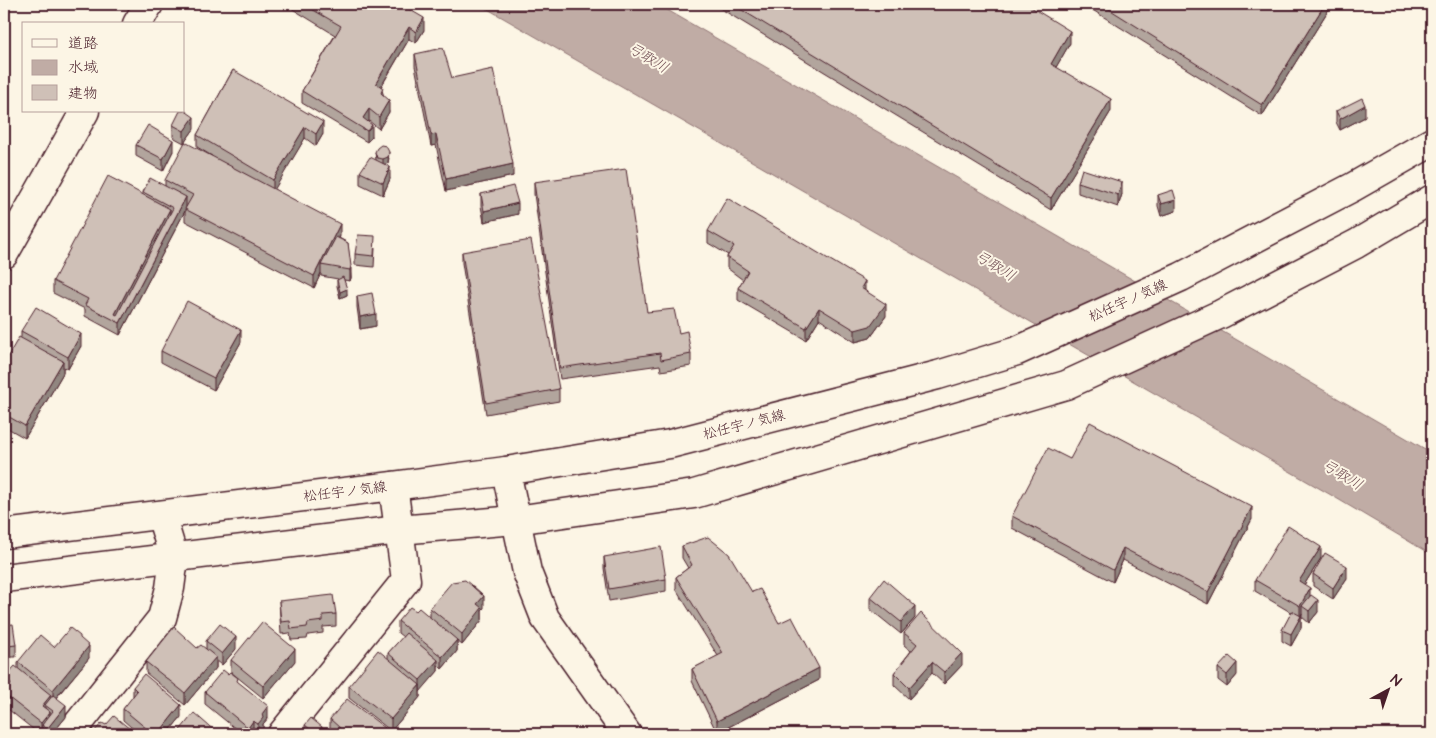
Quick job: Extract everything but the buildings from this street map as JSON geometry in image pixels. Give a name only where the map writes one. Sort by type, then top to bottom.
[{"type":"main road","points":[[138,22],[149,4]]},
{"type":"main road","points":[[4,254],[84,112]]},
{"type":"main road","name":"松任宇ノ気線","points":[[4,534],[506,471],[670,444],[938,375],[1017,351],[1181,277],[1353,187],[1432,142]]},
{"type":"main road","points":[[4,578],[399,530],[516,520],[694,494],[1066,385],[1221,314],[1356,244],[1432,199]]},
{"type":"main road","points":[[506,471],[527,572],[545,618],[627,734]]},
{"type":"main road","points":[[282,734],[406,580],[393,486]]},
{"type":"main road","points":[[70,734],[162,618],[170,588],[174,558],[161,515]]},
{"type":"main road","points":[[4,522],[31,531]]},
{"type":"water","name":"弓取川","points":[[479,4],[657,4],[1432,453],[1432,555],[1331,495]]}]
